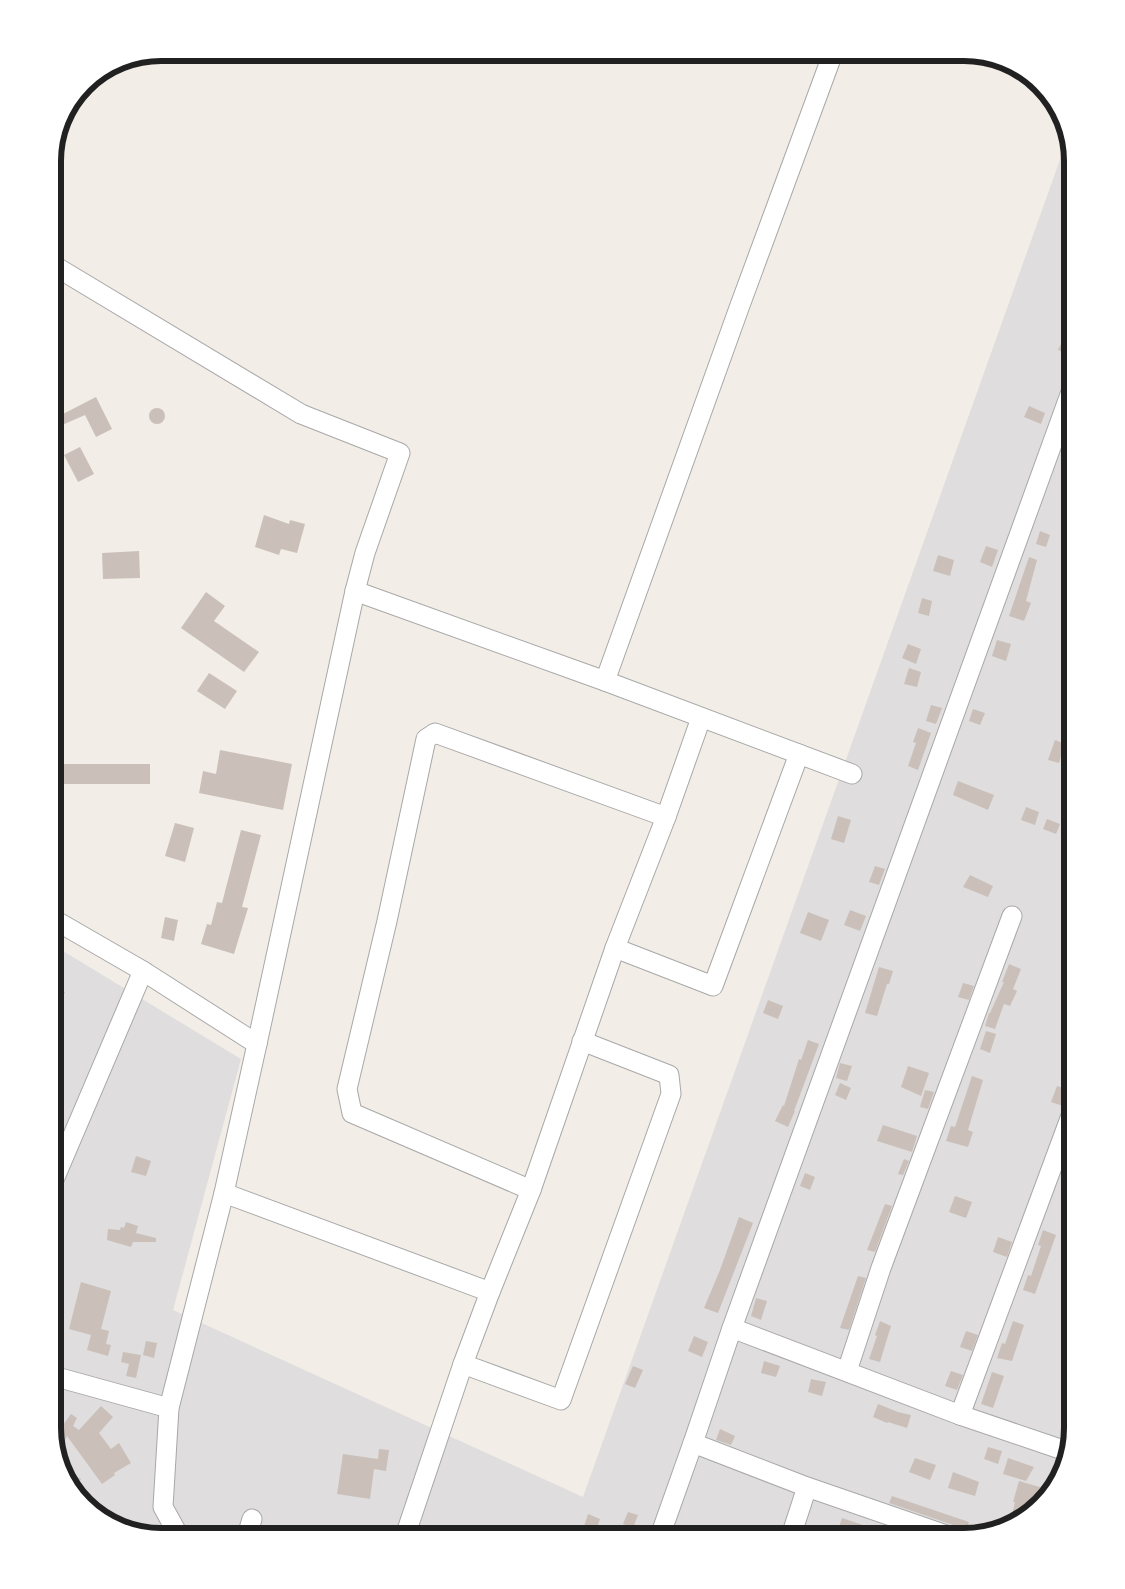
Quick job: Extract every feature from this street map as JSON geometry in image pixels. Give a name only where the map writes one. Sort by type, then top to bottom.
[{"type":"street","points":[[605,681],[830,61]]},
{"type":"street","points":[[61,270],[301,414],[400,454],[365,553],[355,591],[258,1044],[224,1193],[169,1408],[163,1507],[175,1528]]},
{"type":"street","points":[[663,1528],[732,1328],[1064,411]]},
{"type":"street","points":[[355,591],[605,681],[852,774]]},
{"type":"street","points":[[408,1528],[463,1364],[532,1190],[615,948],[666,817],[701,718]]},
{"type":"street","points":[[532,1190],[352,1113],[348,1089],[426,739],[435,733],[666,817]]},
{"type":"street","points":[[615,948],[713,986],[799,754]]},
{"type":"street","points":[[847,1372],[881,1268],[1012,916]]},
{"type":"street","points":[[61,924],[143,971],[258,1044]]},
{"type":"street","points":[[61,1161],[143,971]]},
{"type":"street","points":[[463,1364],[561,1400],[671,1094],[669,1075],[582,1041]]},
{"type":"street","points":[[960,1416],[1064,1134]]},
{"type":"street","points":[[224,1193],[490,1292]]},
{"type":"street","points":[[732,1328],[960,1416],[1061,1449]]},
{"type":"street","points":[[61,1378],[169,1408]]},
{"type":"street","points":[[693,1443],[807,1487],[926,1528]]},
{"type":"street","points":[[794,1528],[807,1487]]},
{"type":"shaded area","points":[[1063,151],[1064,1428],[1063,1441],[1056,1466],[1043,1489],[1025,1507],[1002,1520],[977,1527],[964,1528],[155,1528],[129,1522],[106,1511],[86,1494],[75,1478],[69,1466],[62,1441],[61,950],[241,1059],[173,1310],[583,1497]]},
{"type":"building","points":[[1064,338],[1064,352],[1058,350]]},
{"type":"building","points":[[96,397],[112,429],[96,437],[85,415],[61,426],[61,415]]},
{"type":"building","points":[[1029,406],[1045,413],[1041,424],[1024,417]]},
{"type":"building","points":[[157,408],[163,410],[165,416],[163,422],[157,424],[151,422],[149,416],[151,410]]},
{"type":"building","points":[[80,447],[94,474],[78,482],[64,455]]},
{"type":"building","points":[[264,515],[289,524],[290,520],[305,524],[297,553],[281,549],[279,555],[255,547]]},
{"type":"building","points":[[1040,531],[1050,535],[1046,547],[1036,544]]},
{"type":"building","points":[[986,546],[998,550],[992,567],[980,562]]},
{"type":"building","points":[[139,551],[140,578],[103,579],[102,553]]},
{"type":"building","points":[[938,555],[954,560],[950,576],[933,571]]},
{"type":"building","points":[[1029,557],[1037,560],[1026,601],[1031,603],[1024,621],[1009,616]]},
{"type":"building","points":[[206,592],[225,606],[214,621],[259,652],[244,672],[181,628]]},
{"type":"building","points":[[922,598],[932,601],[929,616],[918,613]]},
{"type":"building","points":[[997,640],[1011,644],[1006,661],[992,656]]},
{"type":"building","points":[[908,644],[921,649],[916,664],[902,658]]},
{"type":"building","points":[[909,668],[921,672],[917,687],[904,684]]},
{"type":"building","points":[[209,673],[237,691],[225,709],[197,691]]},
{"type":"building","points":[[931,705],[942,708],[936,724],[926,721]]},
{"type":"building","points":[[973,709],[985,713],[980,725],[969,721]]},
{"type":"building","points":[[918,728],[931,733],[918,770],[908,766],[916,743],[913,742]]},
{"type":"building","points":[[1055,740],[1064,744],[1059,763],[1048,760]]},
{"type":"building","points":[[220,750],[292,764],[283,810],[199,793],[203,771],[216,774]]},
{"type":"building","points":[[61,764],[150,764],[150,784],[61,784]]},
{"type":"building","points":[[958,781],[994,795],[988,810],[953,795]]},
{"type":"building","points":[[1026,807],[1039,812],[1035,825],[1021,820]]},
{"type":"building","points":[[838,816],[851,820],[844,843],[831,839]]},
{"type":"building","points":[[1047,819],[1060,824],[1056,834],[1043,829]]},
{"type":"building","points":[[175,823],[194,828],[185,862],[165,856]]},
{"type":"building","points":[[241,830],[261,835],[242,907],[248,908],[234,954],[201,944],[207,924],[211,925],[217,902],[222,903]]},
{"type":"building","points":[[875,866],[885,869],[879,885],[869,882]]},
{"type":"building","points":[[970,875],[993,886],[988,897],[963,887]]},
{"type":"building","points":[[850,910],[866,916],[860,931],[844,925]]},
{"type":"building","points":[[808,912],[829,920],[821,941],[800,933]]},
{"type":"building","points":[[165,917],[178,920],[174,941],[161,938]]},
{"type":"building","points":[[1009,964],[1021,969],[1013,989],[1017,991],[1010,1006],[1004,1004],[995,1029],[985,1026],[1004,982],[1002,982]]},
{"type":"building","points":[[879,967],[893,971],[877,1016],[865,1013]]},
{"type":"building","points":[[963,983],[974,986],[969,1000],[958,997]]},
{"type":"building","points":[[61,990],[65,992],[61,1001]]},
{"type":"building","points":[[768,1000],[783,1006],[778,1019],[763,1013]]},
{"type":"building","points":[[986,1031],[996,1034],[990,1053],[980,1049]]},
{"type":"building","points":[[808,1040],[819,1044],[788,1127],[775,1121],[784,1106],[799,1059],[801,1060]]},
{"type":"building","points":[[840,1063],[852,1066],[847,1081],[836,1078]]},
{"type":"building","points":[[908,1066],[929,1073],[921,1096],[901,1087]]},
{"type":"building","points":[[972,1076],[983,1080],[968,1130],[973,1132],[968,1147],[946,1141],[951,1126],[955,1127]]},
{"type":"building","points":[[840,1083],[851,1088],[846,1100],[835,1095]]},
{"type":"building","points":[[1057,1086],[1064,1088],[1063,1106],[1051,1102]]},
{"type":"building","points":[[925,1090],[934,1092],[928,1109],[920,1107]]},
{"type":"building","points":[[883,1125],[917,1136],[912,1152],[877,1141]]},
{"type":"building","points":[[136,1156],[151,1161],[146,1176],[131,1172]]},
{"type":"building","points":[[904,1159],[909,1161],[903,1175],[898,1174]]},
{"type":"building","points":[[805,1173],[815,1177],[810,1190],[800,1186]]},
{"type":"building","points":[[955,1196],[972,1202],[966,1218],[949,1212]]},
{"type":"building","points":[[885,1204],[892,1206],[875,1252],[867,1250]]},
{"type":"building","points":[[739,1217],[753,1223],[718,1313],[704,1308]]},
{"type":"building","points":[[126,1222],[138,1226],[136,1233],[156,1238],[156,1242],[133,1242],[131,1247],[107,1240],[108,1229],[120,1230],[121,1227],[124,1228]]},
{"type":"building","points":[[1043,1230],[1056,1235],[1035,1294],[1023,1290],[1028,1275],[1031,1276],[1041,1246],[1038,1245]]},
{"type":"building","points":[[998,1237],[1012,1242],[1007,1257],[993,1252]]},
{"type":"building","points":[[858,1276],[866,1278],[849,1330],[840,1328]]},
{"type":"building","points":[[81,1282],[111,1291],[101,1329],[109,1331],[106,1344],[111,1345],[108,1356],[87,1350],[91,1335],[69,1329]]},
{"type":"building","points":[[756,1298],[767,1301],[761,1320],[751,1316]]},
{"type":"building","points":[[880,1321],[891,1326],[880,1362],[869,1359]]},
{"type":"building","points":[[1013,1321],[1024,1325],[1012,1361],[997,1358],[1002,1343],[1005,1344]]},
{"type":"building","points":[[966,1331],[978,1335],[972,1351],[960,1347]]},
{"type":"building","points":[[694,1336],[708,1342],[702,1357],[688,1351]]},
{"type":"building","points":[[146,1341],[157,1343],[154,1358],[143,1355]]},
{"type":"building","points":[[123,1352],[141,1355],[136,1378],[126,1376],[129,1364],[121,1362]]},
{"type":"building","points":[[764,1361],[780,1366],[776,1377],[761,1373]]},
{"type":"building","points":[[633,1366],[643,1370],[635,1388],[625,1384]]},
{"type":"building","points":[[951,1371],[963,1375],[957,1390],[945,1386]]},
{"type":"building","points":[[992,1372],[1004,1376],[993,1408],[981,1404]]},
{"type":"building","points":[[811,1379],[826,1382],[822,1396],[808,1392]]},
{"type":"building","points":[[878,1404],[911,1415],[907,1428],[873,1417]]},
{"type":"building","points":[[101,1406],[113,1417],[99,1433],[111,1449],[119,1443],[131,1463],[114,1473],[115,1475],[102,1484],[67,1436],[63,1444],[61,1428],[71,1414],[77,1418],[73,1426],[79,1430]]},
{"type":"building","points":[[720,1429],[735,1436],[731,1445],[716,1440]]},
{"type":"building","points":[[988,1447],[1002,1451],[998,1464],[984,1459]]},
{"type":"building","points":[[379,1449],[389,1450],[386,1471],[374,1469],[370,1499],[337,1494],[343,1454],[378,1459]]},
{"type":"building","points":[[915,1458],[936,1465],[930,1480],[909,1472]]},
{"type":"building","points":[[1008,1458],[1034,1467],[1026,1481],[1003,1474]]},
{"type":"building","points":[[953,1472],[979,1482],[975,1496],[948,1488]]},
{"type":"building","points":[[73,1474],[81,1479],[78,1484]]},
{"type":"building","points":[[1019,1481],[1044,1488],[1025,1507],[1012,1515],[1015,1502],[1013,1502]]},
{"type":"building","points":[[892,1496],[969,1522],[967,1528],[957,1528],[953,1525],[889,1503]]},
{"type":"building","points":[[628,1512],[638,1515],[633,1528],[623,1524]]},
{"type":"building","points":[[588,1514],[600,1519],[598,1525],[607,1528],[584,1528]]},
{"type":"building","points":[[842,1518],[869,1527],[869,1528],[839,1528]]}]
